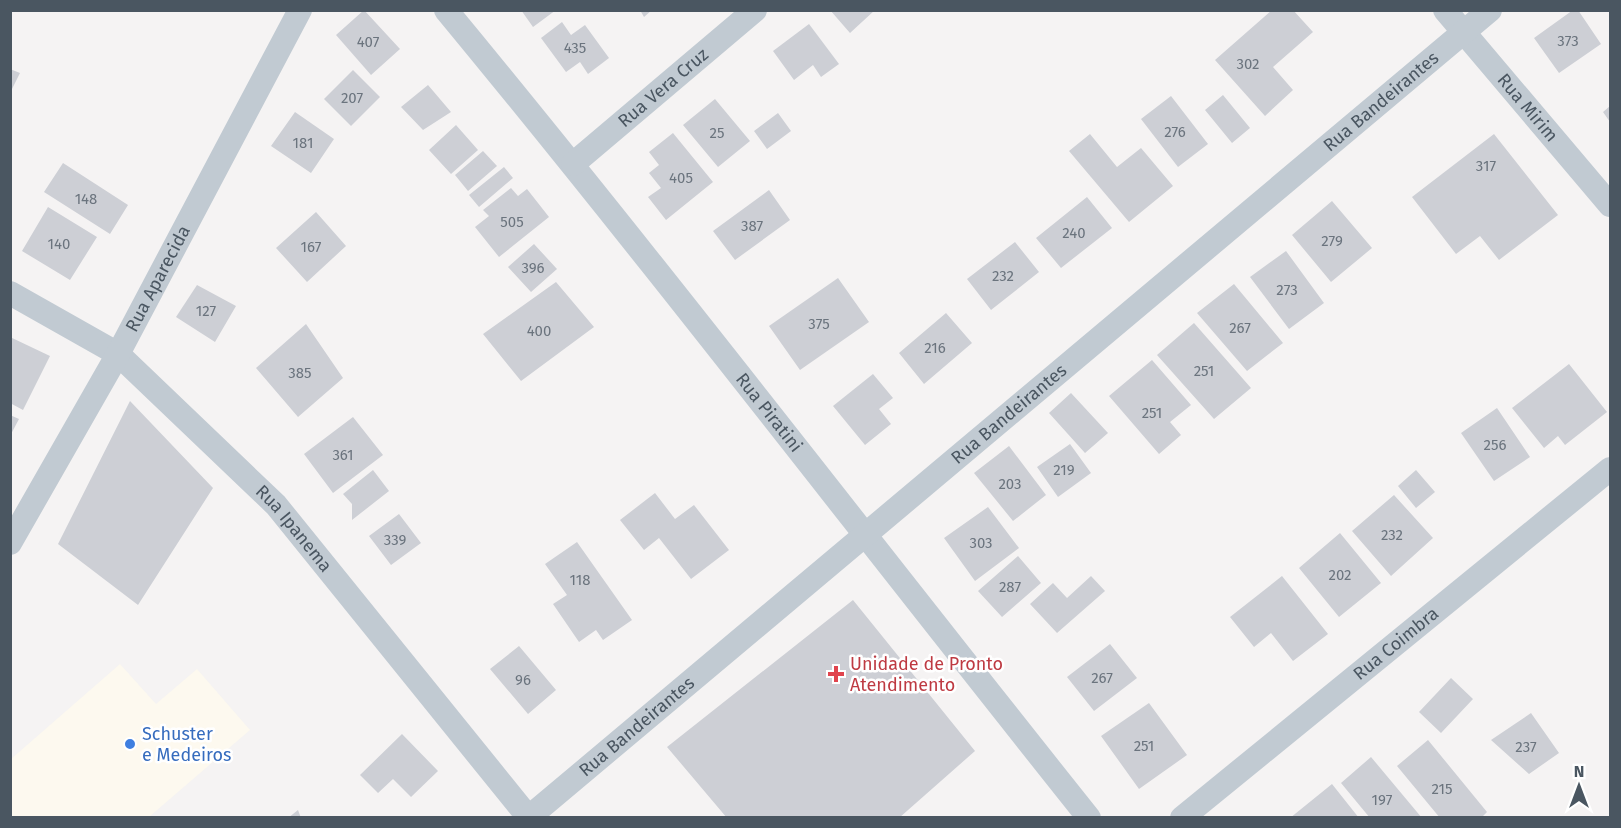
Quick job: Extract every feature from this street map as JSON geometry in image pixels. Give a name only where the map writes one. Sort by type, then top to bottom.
[{"type":"street","name":"Rua Aparecida","points":[[10,543],[118,354],[300,10]]},
{"type":"street","name":"Rua Piratini","points":[[446,10],[573,164],[863,535],[1089,818]]},
{"type":"street","name":"Rua Vera Cruz","points":[[573,164],[755,10]]},
{"type":"street","name":"Rua Mirim","points":[[1445,10],[1611,205]]},
{"type":"street","name":"Rua Bandeirantes","points":[[528,817],[1490,10]]},
{"type":"street","name":"Rua Ipanema","points":[[10,292],[118,354],[276,505],[528,817]]},
{"type":"street","name":"Rua Coimbra","points":[[1182,818],[1611,469]]},
{"type":"shaded area","name":"Schuster e Medeiros","points":[[120,664],[156,704],[197,669],[250,730],[149,817],[11,817],[11,759]]},
{"type":"building","points":[[364,10],[400,49],[371,75],[336,35]]},
{"type":"building","points":[[521,10],[556,10],[533,27]]},
{"type":"building","points":[[640,10],[652,10],[644,17]]},
{"type":"building","points":[[830,10],[875,10],[850,33]]},
{"type":"building","points":[[1272,10],[1293,10],[1313,32],[1273,67],[1293,90],[1265,116],[1215,60]]},
{"type":"building","points":[[1573,10],[1578,10],[1601,44],[1559,73],[1534,38]]},
{"type":"building","points":[[562,22],[571,35],[585,25],[609,58],[588,74],[580,62],[566,72],[541,38]]},
{"type":"building","points":[[809,24],[839,64],[821,77],[813,65],[794,80],[773,51]]},
{"type":"building","points":[[10,69],[20,73],[10,93]]},
{"type":"building","points":[[353,70],[380,97],[351,126],[324,99]]},
{"type":"building","points":[[428,85],[451,112],[423,130],[401,107]]},
{"type":"building","points":[[1223,95],[1250,128],[1232,143],[1205,110]]},
{"type":"building","points":[[1171,96],[1208,144],[1178,167],[1141,119]]},
{"type":"building","points":[[715,99],[750,141],[718,167],[683,125]]},
{"type":"building","points":[[1610,106],[1610,122],[1603,112]]},
{"type":"building","points":[[295,112],[334,139],[311,173],[271,146]]},
{"type":"building","points":[[778,113],[791,131],[767,149],[754,131]]},
{"type":"building","points":[[456,125],[478,150],[451,174],[429,150]]},
{"type":"building","points":[[673,133],[713,182],[666,220],[648,197],[661,188],[649,173],[659,165],[649,152]]},
{"type":"building","points":[[1090,134],[1117,167],[1141,148],[1173,186],[1129,222],[1069,151]]},
{"type":"building","points":[[1494,134],[1558,215],[1499,260],[1480,236],[1456,254],[1412,197]]},
{"type":"building","points":[[483,151],[497,166],[468,191],[455,175]]},
{"type":"building","points":[[63,163],[128,205],[110,234],[44,192]]},
{"type":"building","points":[[504,167],[513,178],[479,207],[469,195]]},
{"type":"building","points":[[511,188],[518,196],[527,189],[549,217],[499,257],[475,227],[489,216],[483,210]]},
{"type":"building","points":[[769,190],[790,220],[735,260],[713,231]]},
{"type":"building","points":[[1087,197],[1112,228],[1061,268],[1036,238]]},
{"type":"building","points":[[1332,201],[1372,248],[1331,282],[1292,235]]},
{"type":"building","points":[[48,207],[97,237],[70,280],[22,251]]},
{"type":"building","points":[[316,212],[346,246],[307,282],[276,248]]},
{"type":"building","points":[[1015,242],[1039,272],[991,310],[967,279]]},
{"type":"building","points":[[534,244],[557,269],[531,292],[508,267]]},
{"type":"building","points":[[1286,251],[1324,303],[1289,329],[1250,277]]},
{"type":"building","points":[[838,278],[869,322],[800,370],[769,326]]},
{"type":"building","points":[[556,282],[594,327],[521,381],[483,334]]},
{"type":"building","points":[[1234,284],[1283,343],[1247,371],[1197,313]]},
{"type":"building","points":[[197,285],[236,306],[215,342],[176,317]]},
{"type":"building","points":[[946,313],[972,343],[924,384],[899,353]]},
{"type":"building","points":[[1194,323],[1251,388],[1214,419],[1157,355]]},
{"type":"building","points":[[306,324],[343,378],[298,417],[256,368]]},
{"type":"building","points":[[10,337],[50,356],[23,410],[10,403]]},
{"type":"building","points":[[1152,360],[1191,405],[1170,422],[1181,435],[1159,454],[1109,396]]},
{"type":"building","points":[[1569,364],[1607,412],[1565,445],[1558,436],[1544,448],[1512,408]]},
{"type":"building","points":[[873,374],[893,398],[879,409],[891,424],[865,445],[833,406]]},
{"type":"building","points":[[1071,393],[1108,433],[1085,453],[1049,413]]},
{"type":"building","points":[[130,401],[213,488],[138,605],[58,544]]},
{"type":"building","points":[[1497,408],[1530,457],[1494,481],[1461,433]]},
{"type":"building","points":[[10,415],[19,419],[10,436]]},
{"type":"building","points":[[353,417],[383,455],[333,493],[304,454]]},
{"type":"building","points":[[1070,444],[1091,473],[1058,497],[1037,467]]},
{"type":"building","points":[[1009,446],[1046,495],[1013,521],[974,473]]},
{"type":"building","points":[[373,470],[389,491],[352,520],[352,504],[343,494]]},
{"type":"building","points":[[1416,470],[1435,492],[1416,508],[1398,486]]},
{"type":"building","points":[[655,493],[675,519],[694,505],[729,550],[691,579],[659,538],[644,550],[620,520]]},
{"type":"building","points":[[1394,495],[1433,538],[1391,576],[1352,531]]},
{"type":"building","points":[[988,507],[1019,548],[975,581],[944,538]]},
{"type":"building","points":[[399,514],[421,543],[391,565],[369,536]]},
{"type":"building","points":[[1340,533],[1381,583],[1339,617],[1299,568]]},
{"type":"building","points":[[577,542],[632,620],[603,640],[596,630],[579,642],[553,604],[567,595],[545,564]]},
{"type":"building","points":[[1018,556],[1041,583],[1002,617],[978,591]]},
{"type":"building","points":[[1091,576],[1105,591],[1057,633],[1030,604],[1053,583],[1067,598]]},
{"type":"building","points":[[1282,576],[1328,634],[1293,661],[1271,633],[1254,647],[1230,617]]},
{"type":"building","name":"Unidade de Pronto Atendimento","points":[[853,600],[975,751],[899,818],[727,818],[667,747]]},
{"type":"building","points":[[1110,644],[1137,678],[1094,711],[1067,677]]},
{"type":"building","points":[[519,646],[556,690],[528,714],[490,669]]},
{"type":"building","points":[[1451,678],[1473,699],[1441,733],[1419,712]]},
{"type":"building","points":[[1149,703],[1187,755],[1139,789],[1101,736]]},
{"type":"building","points":[[1531,713],[1559,753],[1529,774],[1491,740]]},
{"type":"building","points":[[402,734],[438,771],[411,797],[393,779],[378,793],[360,775]]},
{"type":"building","points":[[1428,740],[1487,812],[1481,818],[1440,818],[1397,766]]},
{"type":"building","points":[[1371,757],[1422,818],[1370,818],[1341,783]]},
{"type":"building","points":[[1332,784],[1359,818],[1290,818]]},
{"type":"building","points":[[298,810],[301,818],[288,818]]},
{"type":"place","name":"Unidade de Pronto Atendimento","points":[[836,674]]},
{"type":"place","name":"Schuster e Medeiros","points":[[130,744]]}]
